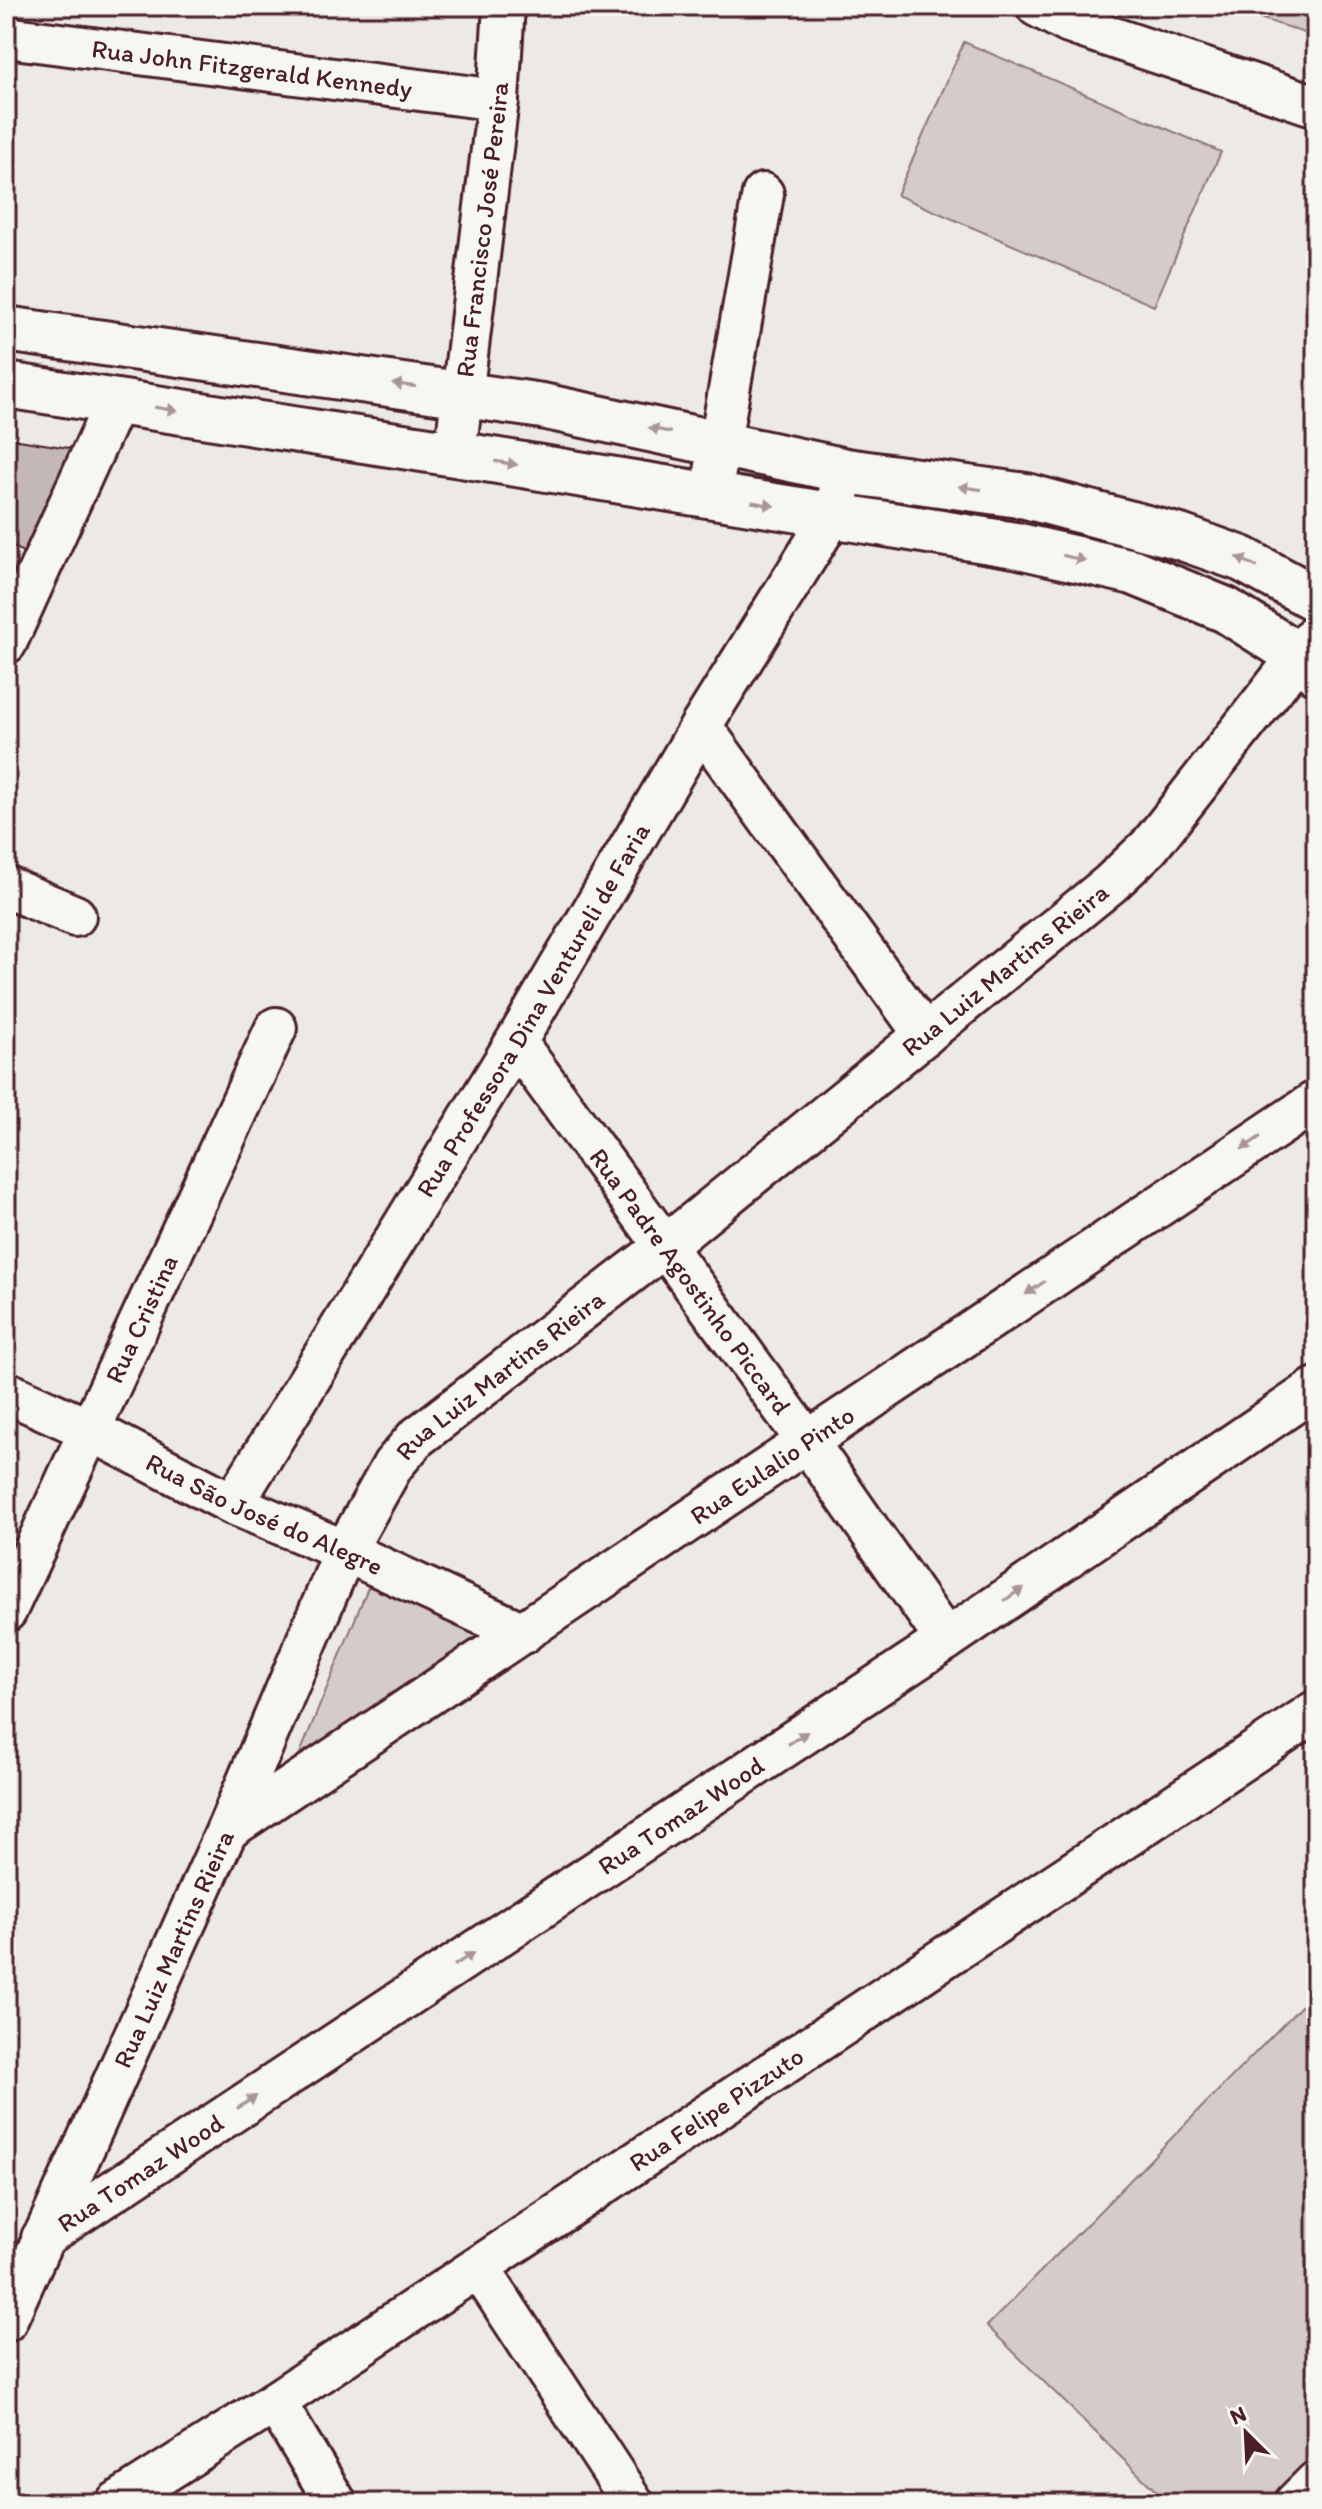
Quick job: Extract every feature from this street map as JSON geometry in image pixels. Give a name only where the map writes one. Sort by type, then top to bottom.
[{"type":"main road","points":[[6,329],[542,406],[846,471],[1026,496],[1180,537],[1242,559],[1316,599]]},
{"type":"main road","points":[[6,385],[1015,545],[1133,572],[1226,610],[1310,654]]},
{"type":"main road","points":[[1015,545],[1026,496]]},
{"type":"street","name":"Rua Francisco José Pereira","points":[[455,454],[498,100],[504,6]]},
{"type":"street","points":[[1037,6],[1069,23],[1316,106]]},
{"type":"street","name":"Rua John Fitzgerald Kennedy","points":[[6,37],[498,100]]},
{"type":"street","points":[[711,495],[763,194]]},
{"type":"street","points":[[6,643],[116,401]]},
{"type":"street","name":"Rua Professora Dina Ventureli de Faria","points":[[233,1504],[516,1042],[701,726],[832,516],[846,471]]},
{"type":"street","name":"Rua Luiz Martins Rieira","points":[[6,2321],[227,1830],[345,1551],[393,1465],[416,1438],[664,1247],[1110,884],[1149,847],[1310,654]]},
{"type":"street","points":[[701,726],[925,1035]]},
{"type":"street","points":[[6,887],[75,916]]},
{"type":"street","name":"Rua Cristina","points":[[6,1611],[276,1028]]},
{"type":"street","name":"Rua Padre Agostinho Piccard","points":[[516,1042],[807,1441],[946,1640]]},
{"type":"street","name":"Rua Eulalio Pinto","points":[[227,1830],[1316,1101]]},
{"type":"street","name":"Rua Tomaz Wood","points":[[42,2238],[946,1640],[1316,1388]]},
{"type":"street","name":"Rua São José do Alegre","points":[[6,1392],[90,1430],[233,1504],[345,1551],[523,1633]]},
{"type":"street","name":"Rua Felipe Pizzuto","points":[[116,2503],[479,2268],[1316,1711]]},
{"type":"street","points":[[479,2268],[633,2503]]},
{"type":"street","points":[[275,2402],[336,2503]]},
{"type":"street","points":[[1295,2503],[1316,2482]]},
{"type":"shaded area","points":[[1225,6],[1316,6],[1316,37]]},
{"type":"shaded area","points":[[964,42],[1221,152],[1154,306],[897,195]]},
{"type":"shaded area","points":[[369,1585],[491,1639],[292,1773]]},
{"type":"shaded area","points":[[1316,1991],[1316,2453],[1267,2503],[1168,2503],[987,2326]]},
{"type":"building","points":[[6,438],[75,449],[30,557],[6,541]]}]
